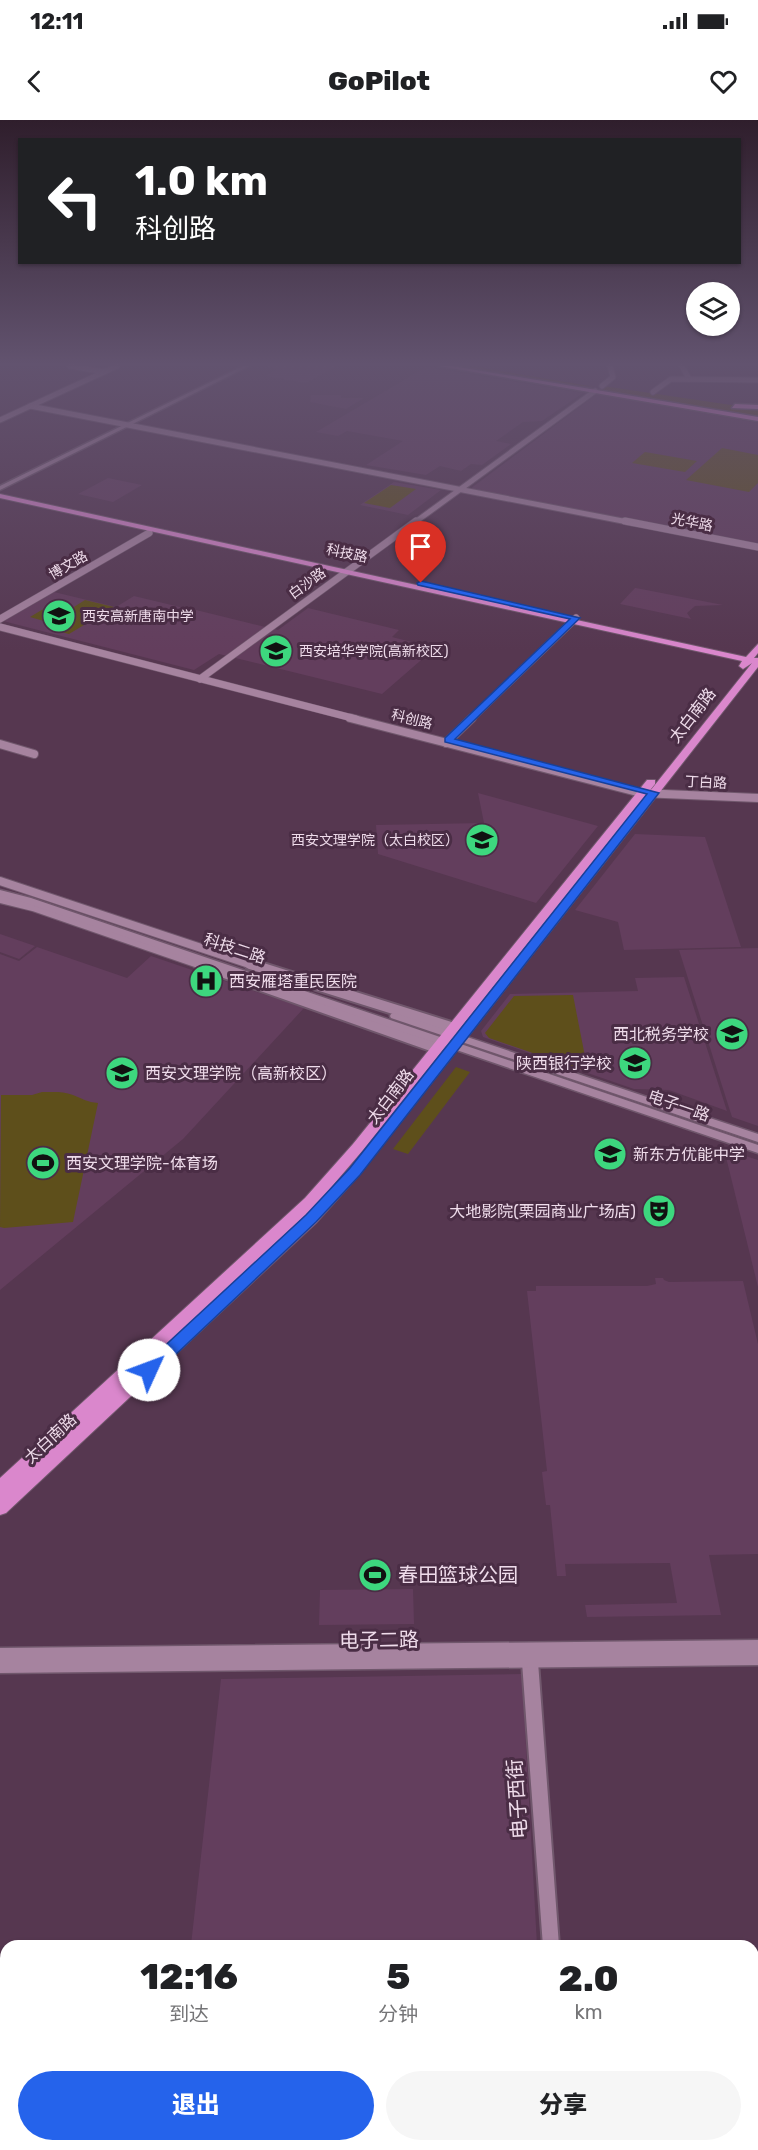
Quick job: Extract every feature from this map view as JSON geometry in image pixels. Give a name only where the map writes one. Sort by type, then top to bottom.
[{"type":"main road","points":[[0,481],[42,461]]},
{"type":"main road","points":[[0,492],[59,461]]},
{"type":"main road","name":"科技路","points":[[0,492],[756,657]]},
{"type":"main road","name":"太白南路","points":[[0,1489],[310,1202],[449,1039],[756,657]]},
{"type":"main road","name":"科技二路","points":[[0,886],[449,1039]]},
{"type":"main road","name":"科技二路","points":[[0,893],[449,1039]]},
{"type":"main road","name":"太白南路","points":[[0,1508],[311,1218],[355,1172],[449,1039]]},
{"type":"main road","name":"电子一路","points":[[449,1039],[758,1138]]},
{"type":"main road","name":"电子一路","points":[[449,1039],[758,1149]]},
{"type":"main road","name":"电子二路","points":[[0,1665],[758,1648]]},
{"type":"main road","name":"电子二路","points":[[0,1656],[529,1654],[758,1657]]},
{"type":"street","name":"光华路","points":[[313,461],[758,547]]},
{"type":"street","name":"白沙路","points":[[199,678],[498,461]]},
{"type":"street","name":"博文路","points":[[0,619],[149,532]]},
{"type":"street","points":[[447,742],[575,619]]},
{"type":"street","name":"科创路","points":[[0,626],[646,792]]},
{"type":"street","points":[[0,744],[34,754]]},
{"type":"street","name":"丁白路","points":[[646,792],[758,798]]},
{"type":"street","points":[[0,881],[343,995],[449,1039]]},
{"type":"street","points":[[0,899],[33,907],[449,1039]]},
{"type":"street","name":"电子西街","points":[[529,1654],[551,1940]]},
{"type":"shaded area","points":[[373,461],[488,461],[482,465],[471,464],[461,471],[440,466],[426,475],[366,465]]},
{"type":"shaded area","points":[[508,461],[758,461],[758,544],[470,489]]},
{"type":"shaded area","points":[[635,461],[697,461],[685,472],[632,463]]},
{"type":"shaded area","points":[[708,461],[758,461],[758,483],[749,492],[686,480]]},
{"type":"shaded area","points":[[108,478],[142,485],[113,502],[78,494]]},
{"type":"shaded area","points":[[394,482],[441,490],[408,515],[360,505]]},
{"type":"shaded area","points":[[391,485],[416,489],[390,508],[364,503]]},
{"type":"shaded area","points":[[635,588],[723,605],[695,606],[687,613],[691,619],[620,604]]},
{"type":"shaded area","name":"西安培华学院(高新校区)","points":[[54,592],[116,607],[134,596],[184,608],[143,610],[192,609],[278,630],[308,608],[399,630],[392,637],[435,648],[382,694],[219,654],[194,670],[3,621]]},
{"type":"shaded area","points":[[85,600],[114,607],[69,634],[58,631],[65,627],[30,617],[50,605],[69,610]]},
{"type":"shaded area","name":"西安文理学院（太白校区）","points":[[478,793],[598,826],[536,903],[378,854],[376,825],[484,823]]},
{"type":"shaded area","points":[[635,834],[705,837],[741,947],[624,950],[618,922],[575,910]]},
{"type":"shaded area","points":[[0,934],[35,946],[19,959],[0,952]]},
{"type":"shaded area","name":"西安文理学院（高新校区）","points":[[37,947],[127,978],[151,956],[304,1008],[183,1139],[0,1290],[0,954],[19,961]]},
{"type":"shaded area","name":"西北税务学校","points":[[758,948],[758,1126],[732,1117],[679,950]]},
{"type":"shaded area","name":"陕西银行学校","points":[[684,977],[727,1111],[669,1090],[634,1089],[483,1037],[481,1031],[510,994],[638,991],[635,978]]},
{"type":"shaded area","points":[[573,995],[588,1072],[489,1038],[485,1033],[514,996]]},
{"type":"shaded area","points":[[456,1067],[470,1072],[408,1154],[393,1149]]},
{"type":"shaded area","name":"西安文理学院-体育场","points":[[42,1092],[65,1093],[98,1103],[73,1222],[0,1227],[1,1095],[32,1095]]},
{"type":"shaded area","points":[[724,1149],[758,1160],[758,1287]]},
{"type":"shaded area","points":[[655,1278],[663,1278],[669,1282],[743,1281],[758,1344],[758,1554],[709,1555],[721,1615],[587,1617],[585,1605],[677,1603],[670,1563],[565,1564],[566,1576],[557,1576],[550,1505],[546,1505],[542,1472],[547,1471],[527,1291],[536,1291],[536,1286],[647,1286],[656,1284]]},
{"type":"shaded area","points":[[413,1589],[414,1624],[319,1625],[320,1590]]},
{"type":"shaded area","points":[[522,1674],[537,1940],[192,1940],[221,1679]]},
{"type":"place","name":"西安高新唐南中学","points":[[59,616]]},
{"type":"place","name":"西安培华学院(高新校区)","points":[[276,651]]},
{"type":"place","name":"西安文理学院（太白校区）","points":[[482,840]]},
{"type":"place","name":"西安雁塔重民医院","points":[[206,981]]},
{"type":"place","name":"西北税务学校","points":[[732,1034]]},
{"type":"place","name":"陕西银行学校","points":[[635,1063]]},
{"type":"place","name":"西安文理学院（高新校区）","points":[[122,1073]]},
{"type":"place","name":"新东方优能中学","points":[[610,1154]]},
{"type":"place","name":"西安文理学院-体育场","points":[[43,1163]]},
{"type":"place","name":"大地影院(栗园商业广场店)","points":[[659,1211]]},
{"type":"place","name":"春田篮球公园","points":[[375,1575]]},
{"type":"route","points":[[149,1370],[311,1218],[355,1172],[443,1057],[461,1039],[653,793],[448,740],[576,618],[421,583]]}]
